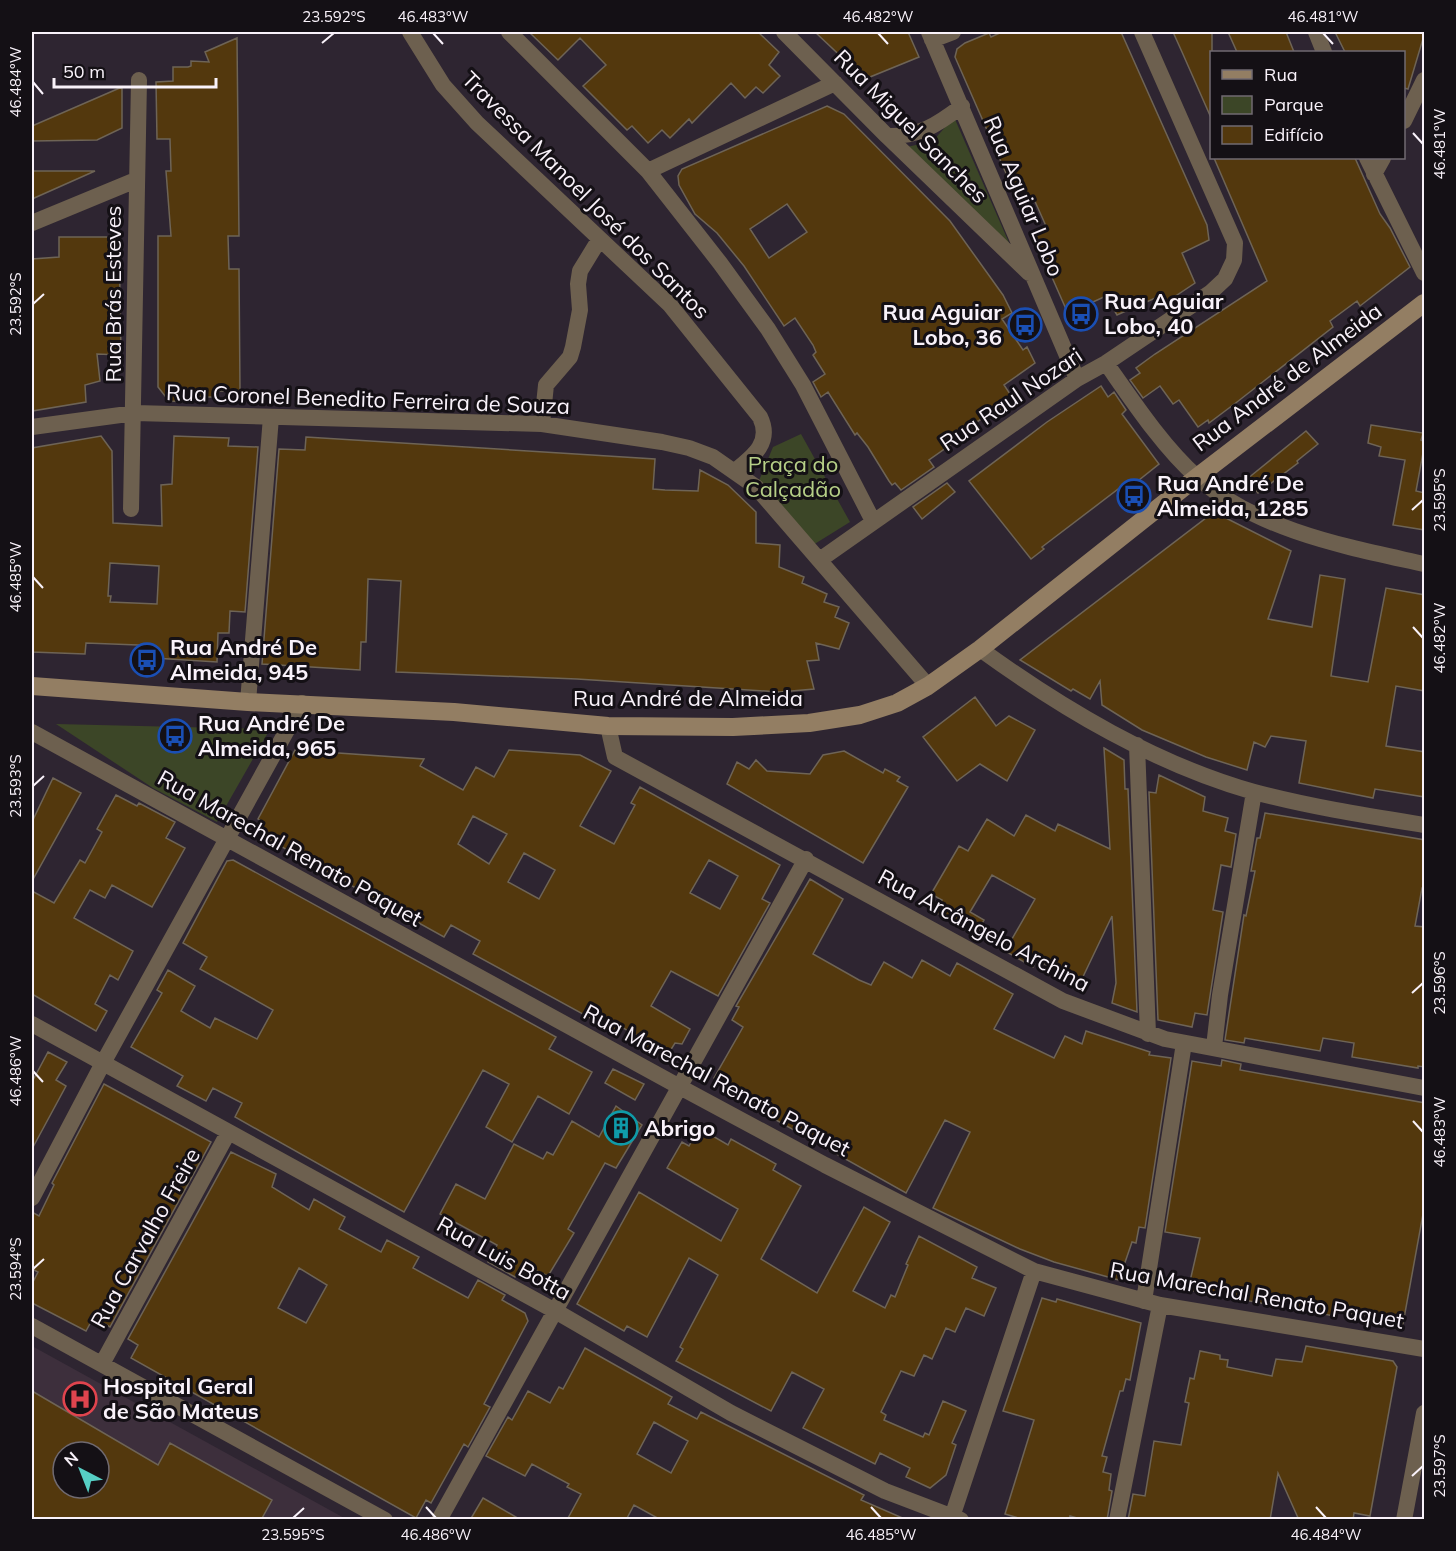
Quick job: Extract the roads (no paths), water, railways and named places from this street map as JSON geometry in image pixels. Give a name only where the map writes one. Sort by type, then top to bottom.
[{"type":"main road","name":"Rua André de Almeida","points":[[32,686],[248,702],[454,712],[608,726],[733,727],[810,723],[860,715],[897,703],[928,686],[980,649],[1197,477],[1425,303]]},
{"type":"street","name":"Travessa Manoel José dos Santos","points":[[410,32],[443,85],[477,123],[670,305],[760,417],[765,427],[765,439],[754,456],[735,471]]},
{"type":"street","points":[[509,32],[648,171],[720,263],[768,329],[803,385],[873,521]]},
{"type":"street","name":"Rua Miguel Sanches","points":[[784,32],[887,136],[1034,277]]},
{"type":"street","points":[[930,36],[953,32]]},
{"type":"street","name":"Rua Raul Nozari","points":[[821,560],[873,521],[1077,379],[1106,363],[1225,279],[1234,260],[1235,243],[1142,32]]},
{"type":"street","points":[[1316,32],[1324,51]]},
{"type":"street","name":"Rua Aguiar Lobo","points":[[930,36],[962,106],[1077,379]]},
{"type":"street","name":"Rua Brás Esteves","points":[[131,509],[135,413],[135,180],[139,80]]},
{"type":"street","points":[[1405,119],[1425,80]]},
{"type":"street","points":[[648,171],[835,83]]},
{"type":"street","points":[[887,136],[906,136],[923,132],[962,106]]},
{"type":"street","points":[[1367,159],[1425,273]]},
{"type":"street","points":[[1374,174],[1382,159]]},
{"type":"street","points":[[32,223],[135,180]]},
{"type":"street","points":[[542,424],[546,385],[570,357],[573,347],[580,310],[578,284],[580,271],[599,240]]},
{"type":"street","points":[[1106,363],[1142,413],[1197,477],[1236,504],[1294,530],[1371,553],[1425,564]]},
{"type":"street","name":"Rua Coronel Benedito Ferreira de Souza","points":[[32,427],[135,413],[542,424],[662,442],[713,457],[756,487],[928,686]]},
{"type":"street","points":[[248,702],[271,417]]},
{"type":"street","points":[[980,649],[1035,689],[1137,745],[1189,769],[1254,792],[1363,815],[1425,825]]},
{"type":"street","points":[[32,1198],[103,1062],[302,703]]},
{"type":"street","name":"Rua Arcângelo Archina","points":[[608,726],[615,757],[1063,1001],[1148,1034],[1184,1043],[1425,1088]]},
{"type":"street","name":"Rua Marechal Renato Paquet","points":[[32,732],[678,1086],[1034,1271],[1152,1303],[1425,1349]]},
{"type":"street","points":[[1137,745],[1148,1034]]},
{"type":"street","points":[[1214,1047],[1220,995],[1254,792]]},
{"type":"street","points":[[439,1520],[557,1312],[678,1086],[806,860]]},
{"type":"street","name":"Rua Luis Botta","points":[[32,1024],[557,1312],[671,1379],[809,1454],[885,1491],[955,1519]]},
{"type":"street","points":[[1117,1520],[1152,1303],[1184,1043]]},
{"type":"street","name":"Rua Carvalho Freire","points":[[102,1364],[228,1133]]},
{"type":"street","points":[[955,1519],[1034,1271]]},
{"type":"street","points":[[32,1326],[385,1520]]},
{"type":"street","points":[[1404,1520],[1425,1413]]},
{"type":"place","name":"Rua Aguiar Lobo, 40","points":[[1081,314]]},
{"type":"place","name":"Rua Aguiar Lobo, 36","points":[[1025,325]]},
{"type":"place","name":"Rua André De Almeida, 1285","points":[[1134,496]]},
{"type":"place","name":"Rua André De Almeida, 945","points":[[147,660]]},
{"type":"place","name":"Rua André De Almeida, 965","points":[[175,736]]},
{"type":"place","name":"Abrigo","points":[[621,1128]]},
{"type":"place","name":"Hospital Geral de São Mateus","points":[[80,1399]]},
{"type":"park label","name":"Praça do Calçadão","points":[[793,476]]}]
